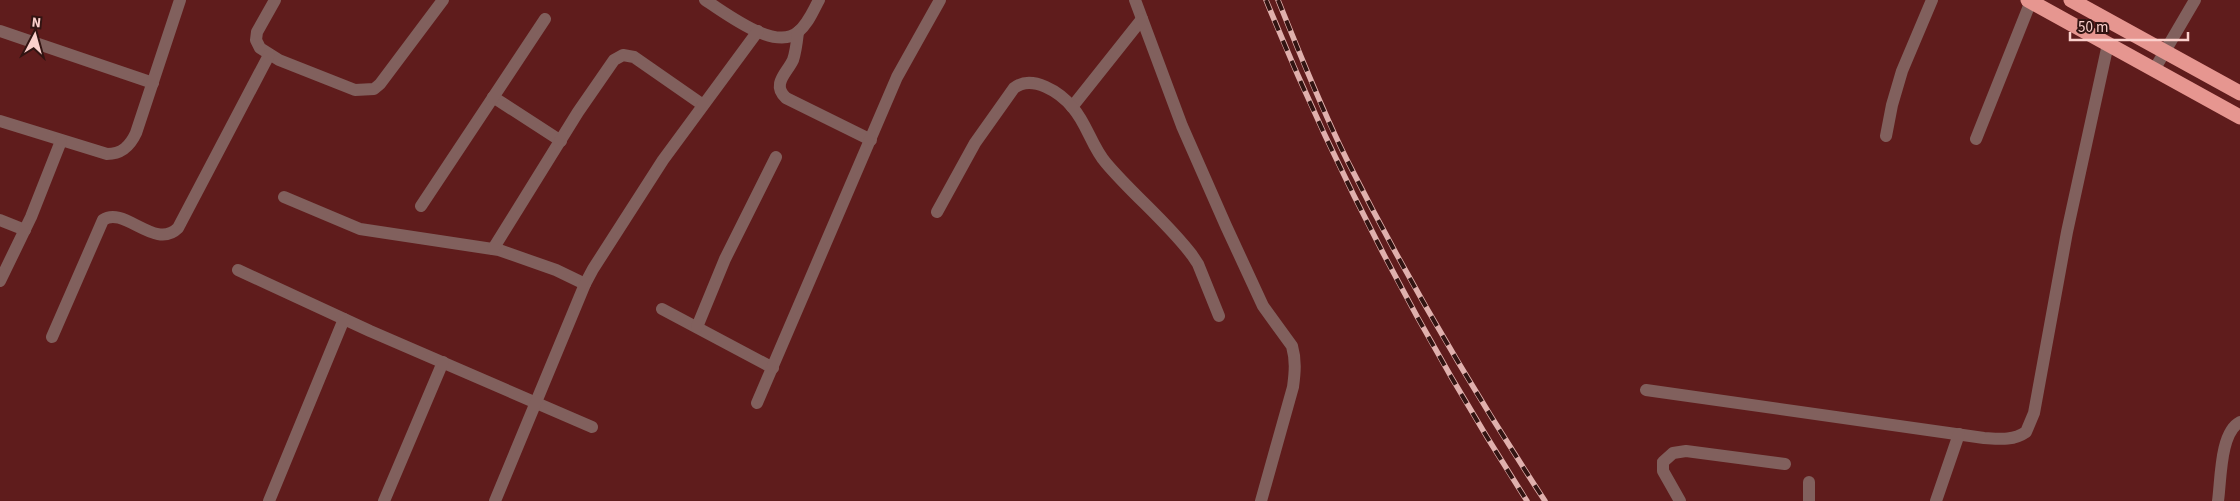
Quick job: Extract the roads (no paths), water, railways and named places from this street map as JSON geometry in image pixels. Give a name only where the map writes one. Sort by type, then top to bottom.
[{"type":"highway","points":[[2070,0],[2165,50],[2240,93]]},
{"type":"highway","points":[[2030,1],[2240,117]]},
{"type":"street","points":[[0,121],[108,154],[120,153],[129,145],[136,133],[180,0]]},
{"type":"street","points":[[275,0],[260,26],[256,36],[257,45],[269,55],[356,90],[374,89],[380,84],[396,66],[443,0]]},
{"type":"street","points":[[705,0],[758,31],[780,39],[789,38],[798,32],[808,21],[819,0]]},
{"type":"street","points":[[757,403],[897,78],[940,0]]},
{"type":"street","points":[[1135,0],[1182,126],[1226,226],[1263,306],[1292,346],[1294,353],[1296,369],[1293,387],[1261,501]]},
{"type":"street","points":[[1886,136],[1892,105],[1902,71],[1932,0]]},
{"type":"street","points":[[2154,70],[2195,0]]},
{"type":"street","points":[[1976,139],[2030,1]]},
{"type":"street","points":[[421,206],[545,19]]},
{"type":"street","points":[[1072,107],[1142,19]]},
{"type":"street","points":[[0,31],[152,83]]},
{"type":"street","points":[[495,501],[585,284],[663,160],[758,31]]},
{"type":"street","points":[[798,32],[792,62],[779,83],[780,91],[786,98],[871,140]]},
{"type":"street","points":[[1646,390],[1959,434],[2007,439],[2021,436],[2029,427],[2034,413],[2067,232],[2108,44]]},
{"type":"street","points":[[52,337],[103,220],[115,217],[159,235],[168,234],[178,228],[269,55]]},
{"type":"street","points":[[493,249],[611,63],[623,56],[634,57],[703,105]]},
{"type":"street","points":[[937,212],[975,143],[1005,99],[1021,83],[1028,82],[1043,86],[1072,107],[1105,162],[1192,254],[1198,264],[1219,316]]},
{"type":"street","points":[[494,97],[561,141]]},
{"type":"street","points":[[0,281],[25,230],[61,141]]},
{"type":"street","points":[[697,327],[725,259],[776,157]]},
{"type":"street","points":[[284,198],[360,229],[493,249],[556,270],[585,284]]},
{"type":"street","points":[[0,220],[25,230]]},
{"type":"street","points":[[238,270],[344,319],[592,427]]},
{"type":"street","points":[[662,309],[773,368]]},
{"type":"street","points":[[269,501],[344,319]]},
{"type":"street","points":[[384,501],[443,362]]},
{"type":"street","points":[[2218,501],[2226,440],[2232,427],[2240,422]]},
{"type":"street","points":[[1936,501],[1959,434]]},
{"type":"street","points":[[1680,501],[1663,471],[1664,462],[1673,453],[1686,451],[1786,464]]},
{"type":"street","points":[[1809,482],[1809,501]]},
{"type":"railway","points":[[1266,0],[1322,130],[1385,256],[1453,380],[1527,501]]},
{"type":"railway","points":[[1278,0],[1328,121],[1369,204],[1441,333],[1545,501]]}]
